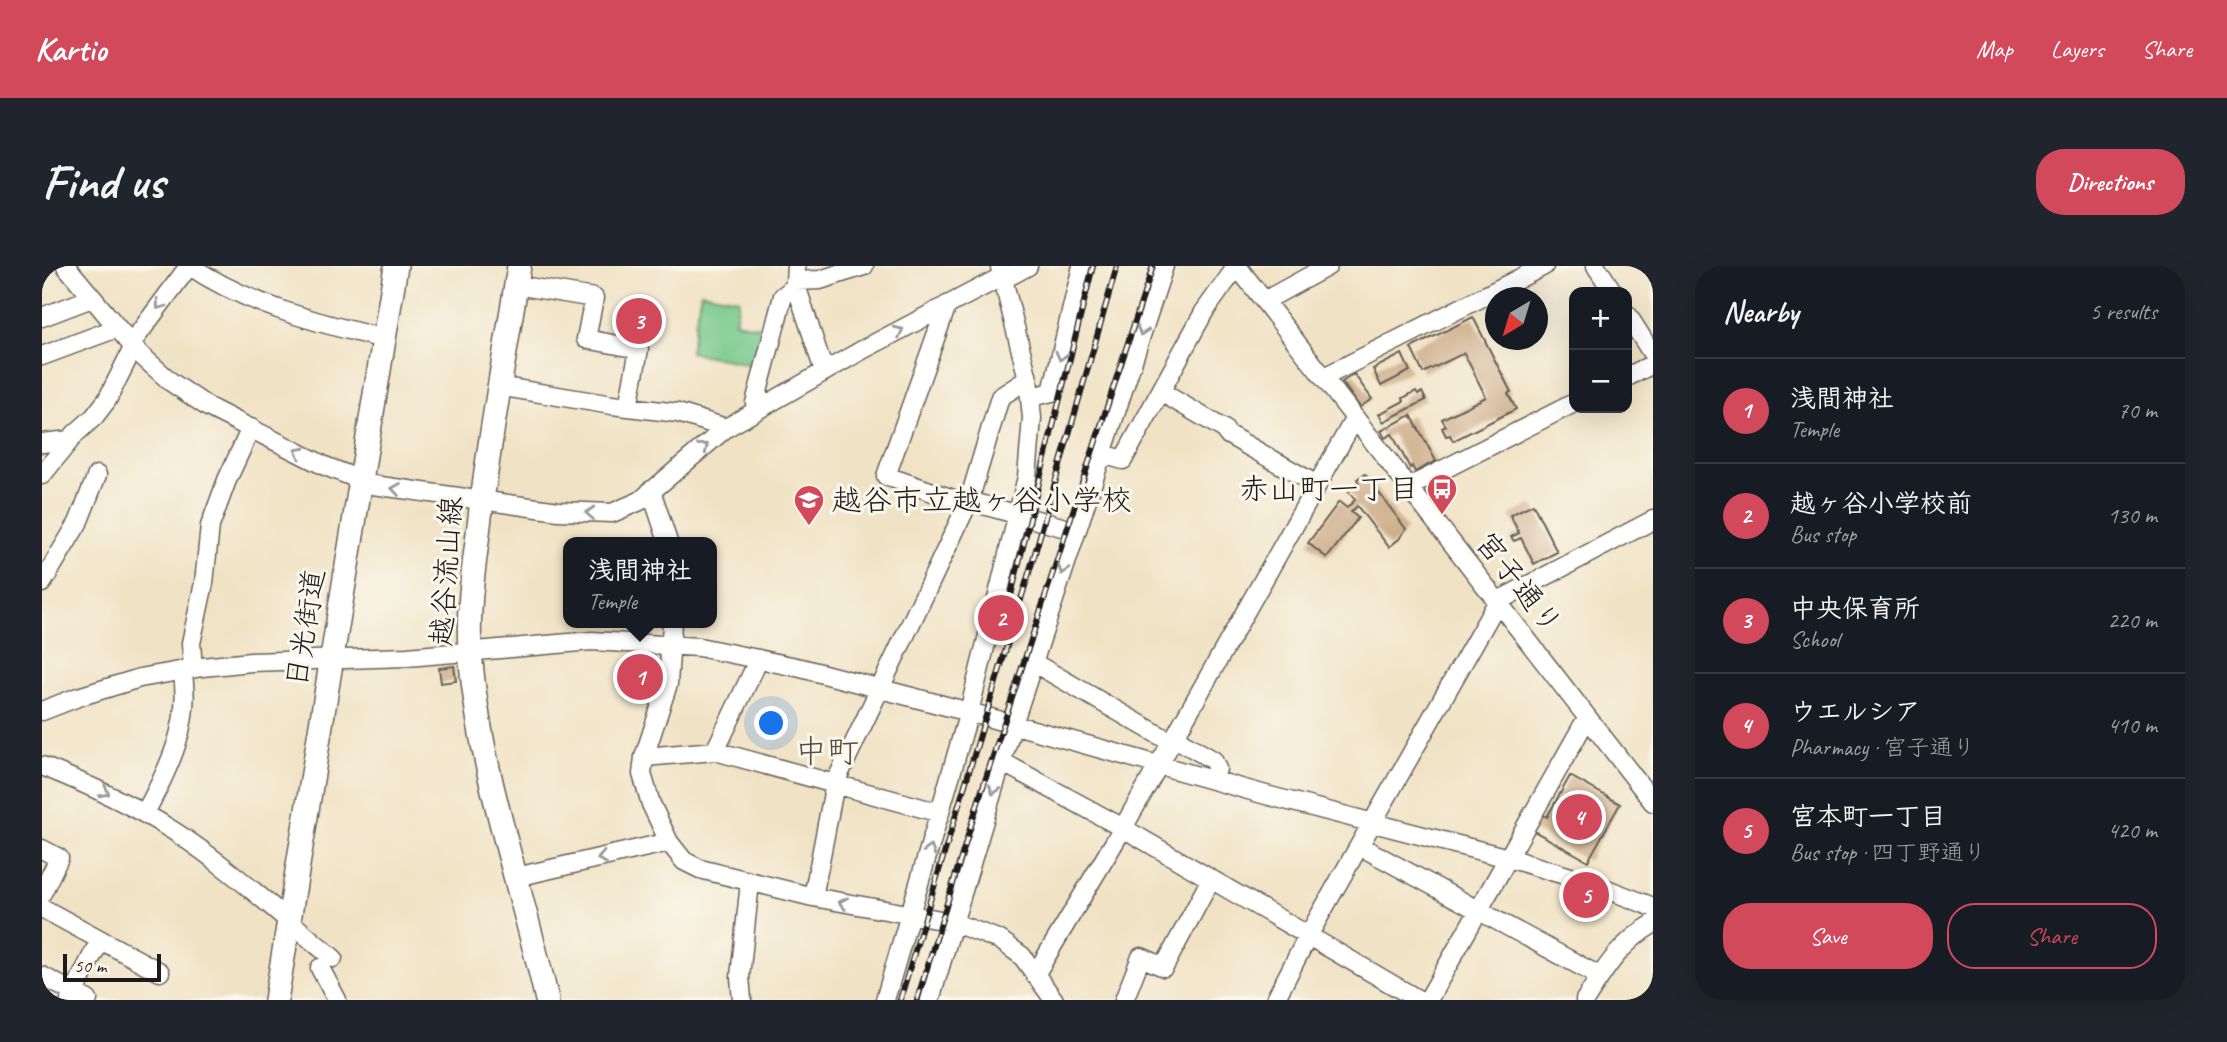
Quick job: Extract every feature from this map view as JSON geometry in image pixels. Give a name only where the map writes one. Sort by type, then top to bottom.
[{"type":"main road","name":"日光街道","points":[[276,1000],[396,266]]},
{"type":"main road","name":"越谷流山線","points":[[517,276],[481,501],[471,599],[470,651],[478,713],[547,1000]]},
{"type":"street","points":[[66,266],[132,346],[156,370],[186,393],[325,466],[373,485],[559,511],[612,513],[640,501],[726,428],[1002,274],[1028,266]]},
{"type":"street","points":[[42,475],[107,400],[132,346],[189,266],[243,296],[326,325],[385,339]]},
{"type":"street","points":[[796,277],[820,279],[864,266]]},
{"type":"street","points":[[1031,397],[1052,392],[1082,266]]},
{"type":"street","points":[[930,1000],[1013,724],[1164,266]]},
{"type":"street","points":[[1102,454],[1123,460],[1204,312],[1237,266]]},
{"type":"street","name":"宮子通り","points":[[1237,266],[1587,718],[1650,793]]},
{"type":"street","points":[[1264,300],[1328,266]]},
{"type":"street","points":[[1324,377],[1544,266]]},
{"type":"street","points":[[1597,266],[1610,287]]},
{"type":"street","points":[[884,1000],[969,712],[1019,513],[1031,442],[1031,397],[1028,379],[1002,274]]},
{"type":"street","points":[[517,276],[594,298],[586,339],[639,349],[628,407]]},
{"type":"street","points":[[796,277],[824,371]]},
{"type":"street","points":[[759,409],[755,403],[783,296],[796,277]]},
{"type":"street","points":[[42,317],[92,298]]},
{"type":"street","points":[[947,305],[886,476],[953,499],[1019,513],[1076,531]]},
{"type":"street","points":[[1632,322],[1653,355]]},
{"type":"street","points":[[42,356],[117,328]]},
{"type":"street","points":[[1632,374],[1653,364]]},
{"type":"street","points":[[813,897],[835,783],[968,503],[1000,397],[1028,379]]},
{"type":"street","points":[[498,386],[678,413],[726,428]]},
{"type":"street","points":[[1161,392],[1224,429],[1227,434],[1317,485]]},
{"type":"street","points":[[1409,487],[1569,406]]},
{"type":"street","points":[[1035,975],[1123,828],[1355,418]]},
{"type":"street","points":[[145,813],[173,757],[181,728],[185,683],[204,583],[210,526],[251,428]]},
{"type":"street","points":[[42,443],[70,440]]},
{"type":"street","points":[[42,583],[78,523],[97,475]]},
{"type":"street","points":[[651,491],[666,537]]},
{"type":"street","points":[[1275,1000],[1308,936],[1498,601],[1653,520]]},
{"type":"street","points":[[672,628],[668,684],[644,757],[642,774],[651,804],[669,842],[684,861],[700,869],[813,897],[952,922],[1000,940],[1022,956],[1054,1000]]},
{"type":"street","points":[[42,711],[104,688],[188,669],[251,662],[407,657],[592,641],[672,645],[729,652],[969,712],[1266,795],[1508,858],[1591,883],[1653,907]]},
{"type":"street","points":[[715,751],[759,659]]},
{"type":"street","points":[[1034,663],[1213,760],[1217,769],[1214,779]]},
{"type":"street","points":[[1428,1000],[1587,718]]},
{"type":"street","points":[[644,757],[715,751],[940,814]]},
{"type":"street","points":[[1002,762],[1123,828],[1419,1000]]},
{"type":"street","points":[[42,766],[99,789],[145,813],[218,864],[289,921],[326,963],[337,1000]]},
{"type":"street","points":[[516,877],[669,842]]},
{"type":"street","points":[[1360,846],[1599,976]]},
{"type":"street","points":[[42,849],[59,858],[42,893]]},
{"type":"street","points":[[1125,1000],[1141,957],[1164,967],[1211,879]]},
{"type":"street","points":[[742,1000],[740,977],[750,882]]},
{"type":"street","points":[[42,908],[160,972]]},
{"type":"street","points":[[1585,1000],[1599,976],[1637,933],[1653,924]]},
{"type":"street","points":[[42,976],[77,997],[100,940]]},
{"type":"green space","points":[[701,292],[739,299],[735,322],[771,329],[761,367],[690,352]]},
{"type":"building","points":[[1473,317],[1485,341],[1485,350],[1490,350],[1511,392],[1508,393],[1516,409],[1453,441],[1450,435],[1446,436],[1442,428],[1446,426],[1442,419],[1486,397],[1464,353],[1423,373],[1411,348]]},
{"type":"building","points":[[1402,354],[1410,371],[1381,386],[1373,369]]},
{"type":"building","points":[[1354,374],[1372,399],[1360,407],[1342,382]]},
{"type":"building","points":[[1416,391],[1418,394],[1422,392],[1426,400],[1383,422],[1379,414],[1404,401],[1403,398]]},
{"type":"building","points":[[1411,415],[1436,461],[1415,472],[1412,466],[1410,468],[1392,434],[1385,438],[1381,431]]},
{"type":"building","points":[[1365,474],[1406,529],[1389,547],[1357,506],[1351,512],[1358,518],[1327,558],[1308,543],[1339,502],[1347,508],[1355,500],[1348,491],[1359,483],[1357,479]]},
{"type":"building","points":[[1533,504],[1557,552],[1534,564],[1521,538],[1514,541],[1511,537],[1519,533],[1510,515]]},
{"type":"building","points":[[454,666],[456,681],[441,683],[439,668]]},
{"type":"building","points":[[1570,776],[1620,804],[1588,861],[1534,831],[1543,815],[1547,817]]},
{"type":"railway","points":[[1004,623],[1093,266]]},
{"type":"railway","points":[[900,1000],[1035,553],[1117,266]]},
{"type":"railway","points":[[917,1000],[982,790],[1153,266]]},
{"type":"place","name":"中央保育所","points":[[639,321]]},
{"type":"place","name":"赤山町一丁目","points":[[1442,516]]},
{"type":"place","name":"越谷市立越ヶ谷小学校","points":[[809,527]]},
{"type":"place","name":"越ヶ谷小学校前","points":[[1001,618]]},
{"type":"place","name":"浅間神社","points":[[640,677]]},
{"type":"place","name":"ウエルシア","points":[[1579,817]]},
{"type":"place","name":"宮本町一丁目","points":[[1586,895]]},
{"type":"district","name":"中町","points":[[827,751]]}]
